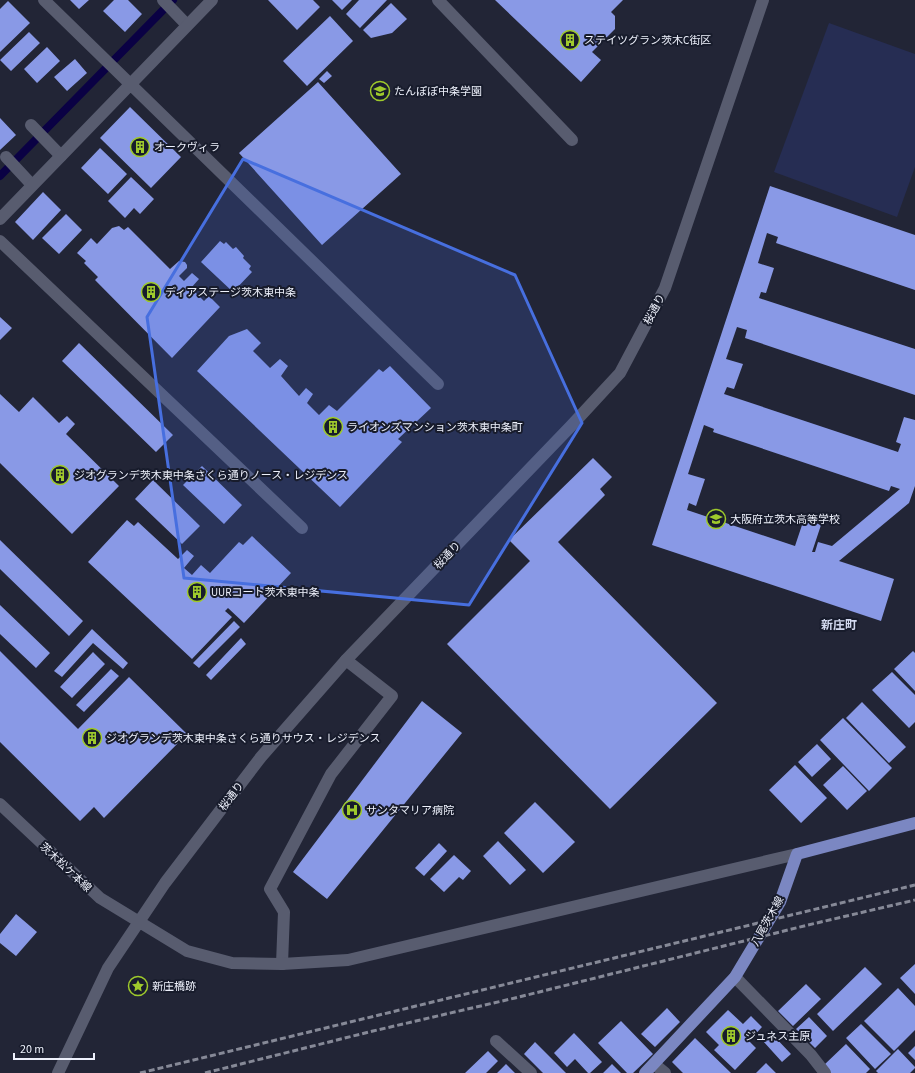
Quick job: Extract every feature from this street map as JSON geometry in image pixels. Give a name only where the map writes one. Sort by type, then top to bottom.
[{"type":"main road","points":[[797,854],[915,823]]},
{"type":"main road","name":"八尾茨木線","points":[[645,1073],[735,977],[780,902],[797,854]]},
{"type":"street","points":[[44,0],[438,384]]},
{"type":"street","points":[[163,0],[187,25]]},
{"type":"street","points":[[438,0],[572,140]]},
{"type":"street","name":"桜通り","points":[[58,1073],[108,968],[165,883],[261,757],[346,660],[620,373],[665,288],[764,0]]},
{"type":"street","points":[[0,219],[210,1]]},
{"type":"street","points":[[31,125],[60,156]]},
{"type":"street","points":[[6,157],[32,185]]},
{"type":"street","points":[[0,241],[302,528]]},
{"type":"street","points":[[282,964],[284,912],[270,889],[331,774],[392,696],[346,660]]},
{"type":"street","name":"茨木松ケ本線","points":[[0,804],[100,898],[187,951],[232,963],[282,964],[348,960],[797,854]]},
{"type":"street","points":[[735,977],[811,1055],[825,1073]]},
{"type":"street","points":[[496,1041],[531,1073]]},
{"type":"street","points":[[654,1064],[665,1073]]},
{"type":"highlighted area","points":[[243,159],[515,275],[582,423],[469,605],[184,578],[147,317]]},
{"type":"shaded area","points":[[829,23],[915,54],[915,167],[897,217],[774,172]]},
{"type":"building","points":[[70,0],[89,0],[79,9]]},
{"type":"building","points":[[114,0],[128,0],[142,14],[125,32],[103,11]]},
{"type":"building","points":[[268,0],[313,0],[320,7],[297,30]]},
{"type":"building","points":[[332,0],[352,0],[342,10]]},
{"type":"building","points":[[359,0],[387,0],[360,28],[346,14]]},
{"type":"building","name":"ステイツグラン茨木C街区","points":[[495,0],[623,0],[611,12],[615,16],[615,29],[592,52],[601,60],[581,82]]},
{"type":"building","points":[[8,1],[30,23],[0,52],[0,9]]},
{"type":"building","points":[[391,3],[407,19],[392,33],[371,38],[363,30]]},
{"type":"building","points":[[330,16],[353,41],[307,86],[283,61]]},
{"type":"building","points":[[29,32],[40,43],[11,71],[0,60]]},
{"type":"building","points":[[47,47],[60,61],[37,83],[24,69]]},
{"type":"building","points":[[75,59],[87,73],[67,91],[54,77]]},
{"type":"building","points":[[327,71],[332,76],[324,83],[319,79]]},
{"type":"building","points":[[318,82],[401,174],[322,245],[239,153]]},
{"type":"building","name":"オークヴィラ","points":[[130,107],[181,157],[151,188],[100,138]]},
{"type":"building","points":[[0,118],[16,135],[0,150]]},
{"type":"building","points":[[100,148],[127,174],[108,194],[81,168]]},
{"type":"building","points":[[131,177],[154,199],[140,214],[134,208],[125,218],[108,201]]},
{"type":"building","points":[[770,186],[915,235],[915,290],[776,243],[778,237],[767,233],[758,263],[774,268],[766,293],[761,292],[759,298],[915,349],[915,395],[745,338],[747,330],[737,327],[726,359],[743,364],[734,389],[727,387],[724,394],[898,452],[901,444],[896,442],[904,417],[915,420],[915,486],[909,503],[839,561],[894,579],[881,621],[652,545]],"holes":[[[704,425],[714,429],[713,432],[889,491],[891,486],[900,489],[832,546],[818,542],[815,552],[812,552],[821,525],[804,519],[795,546],[687,510],[689,503],[696,506],[705,479],[688,474]]]},
{"type":"building","points":[[43,192],[61,210],[33,240],[15,222]]},
{"type":"building","points":[[66,214],[82,230],[59,254],[42,238]]},
{"type":"building","name":"ディアステージ茨木東中条","points":[[119,226],[124,230],[128,227],[170,269],[179,261],[185,262],[187,268],[179,276],[184,281],[192,273],[199,279],[191,288],[204,301],[209,296],[220,307],[172,358],[95,280],[98,277],[84,263],[86,261],[77,253],[91,238],[97,244],[112,228]]},
{"type":"building","points":[[220,241],[224,244],[226,242],[233,249],[236,247],[244,256],[243,258],[251,266],[249,269],[252,272],[233,292],[201,262]]},
{"type":"building","points":[[0,317],[12,328],[0,340]]},
{"type":"building","name":"ライオンズマンション茨木東中条町","points":[[247,329],[261,343],[253,351],[270,368],[280,359],[288,366],[281,376],[299,396],[306,388],[313,394],[307,403],[319,415],[329,405],[337,411],[379,369],[383,372],[390,366],[431,408],[398,439],[402,442],[340,507],[197,371],[229,336]]},
{"type":"building","points":[[79,343],[173,435],[156,452],[62,361]]},
{"type":"building","name":"ジオグランデ茨木東中条さくら通りノース・レジデンス","points":[[0,394],[19,412],[33,397],[59,423],[67,416],[75,424],[66,434],[119,486],[72,534],[0,463]]},
{"type":"building","points":[[593,458],[612,477],[600,489],[605,495],[558,542],[717,703],[610,809],[447,644],[530,561],[509,540]]},
{"type":"building","points":[[202,466],[242,505],[224,524],[183,485]]},
{"type":"building","points":[[153,480],[200,526],[182,544],[135,499]]},
{"type":"building","name":"UURコート茨木東中条","points":[[127,520],[134,526],[138,522],[178,559],[187,550],[194,556],[184,568],[192,575],[201,565],[210,573],[239,542],[243,545],[252,536],[291,573],[244,623],[228,608],[225,611],[232,617],[192,659],[88,562]]},
{"type":"building","points":[[0,540],[83,621],[69,636],[0,569]]},
{"type":"building","points":[[0,605],[50,653],[36,668],[0,634]]},
{"type":"building","points":[[234,621],[240,627],[199,668],[193,663]]},
{"type":"building","points":[[92,629],[128,663],[123,669],[93,643],[62,677],[54,671]]},
{"type":"building","points":[[241,638],[246,644],[211,680],[206,675]]},
{"type":"building","name":"ジオグランデ茨木東中条さくら通りサウス・レジデンス","points":[[0,651],[78,729],[129,677],[187,734],[104,818],[94,807],[80,821],[0,742]]},
{"type":"building","points":[[913,651],[915,653],[915,691],[894,669]]},
{"type":"building","points":[[93,652],[105,664],[72,698],[60,687]]},
{"type":"building","points":[[111,669],[119,676],[84,712],[76,705]]},
{"type":"building","points":[[892,672],[915,695],[915,722],[909,728],[872,690]]},
{"type":"building","points":[[422,701],[462,733],[327,899],[293,872]]},
{"type":"building","points":[[862,702],[906,747],[889,763],[846,718]]},
{"type":"building","points":[[843,718],[892,768],[869,791],[820,740]]},
{"type":"building","points":[[817,744],[831,759],[812,777],[798,762]]},
{"type":"building","points":[[795,765],[827,798],[801,823],[769,790]]},
{"type":"building","points":[[843,766],[867,791],[847,810],[823,785]]},
{"type":"building","points":[[535,802],[575,842],[543,873],[504,833]]},
{"type":"building","points":[[498,841],[526,870],[510,885],[483,856]]},
{"type":"building","points":[[439,843],[447,851],[424,876],[415,868]]},
{"type":"building","points":[[454,855],[471,871],[463,880],[459,877],[444,892],[430,879]]},
{"type":"building","points":[[16,914],[37,932],[16,956],[0,943],[0,934]]},
{"type":"building","points":[[915,964],[915,994],[900,978]]},
{"type":"building","points":[[865,967],[882,984],[833,1031],[817,1014]]},
{"type":"building","points":[[806,984],[821,999],[793,1026],[778,1011]]},
{"type":"building","points":[[898,988],[915,1006],[915,1030],[894,1051],[864,1021]]},
{"type":"building","points":[[667,1008],[680,1022],[655,1047],[641,1034]]},
{"type":"building","name":"ジュネス主原","points":[[728,1010],[743,1024],[751,1016],[762,1027],[749,1041],[756,1048],[735,1070],[714,1050],[719,1045],[706,1032]]},
{"type":"building","points":[[809,1017],[827,1036],[815,1048],[796,1029]]},
{"type":"building","points":[[621,1021],[653,1054],[633,1073],[627,1073],[598,1043]]},
{"type":"building","points":[[861,1024],[891,1054],[875,1069],[846,1038]]},
{"type":"building","points":[[574,1033],[602,1062],[590,1073],[588,1073],[575,1059],[567,1067],[554,1053]]},
{"type":"building","points":[[771,1033],[791,1054],[782,1062],[763,1041]]},
{"type":"building","points":[[695,1038],[731,1073],[683,1073],[672,1062]]},
{"type":"building","points":[[535,1042],[566,1073],[543,1073],[524,1054]]},
{"type":"building","points":[[846,1044],[870,1069],[866,1073],[831,1073],[824,1065]]},
{"type":"building","points":[[915,1046],[915,1060],[908,1053]]},
{"type":"building","points":[[898,1049],[915,1068],[910,1073],[878,1073],[876,1071]]},
{"type":"building","points":[[488,1051],[498,1061],[486,1073],[465,1073]]},
{"type":"building","points":[[766,1063],[776,1073],[756,1073]]},
{"type":"building","points":[[506,1064],[515,1073],[497,1073]]},
{"type":"building","points":[[612,1064],[621,1073],[603,1073]]},
{"type":"waterway","points":[[0,176],[173,0]]},
{"type":"railway","points":[[140,1073],[915,885]]},
{"type":"railway","points":[[205,1073],[915,900]]},
{"type":"place","name":"ステイツグラン茨木C街区","points":[[570,40]]},
{"type":"place","name":"たんぽぽ中条学園","points":[[380,91]]},
{"type":"place","name":"オークヴィラ","points":[[140,147]]},
{"type":"place","name":"ディアステージ茨木東中条","points":[[151,292]]},
{"type":"place","name":"ライオンズマンション茨木東中条町","points":[[333,427]]},
{"type":"place","name":"ジオグランデ茨木東中条さくら通りノース・レジデンス","points":[[60,475]]},
{"type":"place","name":"大阪府立茨木高等学校","points":[[716,519]]},
{"type":"place","name":"UURコート茨木東中条","points":[[197,592]]},
{"type":"place","name":"ジオグランデ茨木東中条さくら通りサウス・レジデンス","points":[[92,738]]},
{"type":"place","name":"サンタマリア病院","points":[[352,810]]},
{"type":"place","name":"新庄橋跡","points":[[138,986]]},
{"type":"place","name":"ジュネス主原","points":[[731,1036]]},
{"type":"district","name":"新庄町","points":[[839,625]]}]
